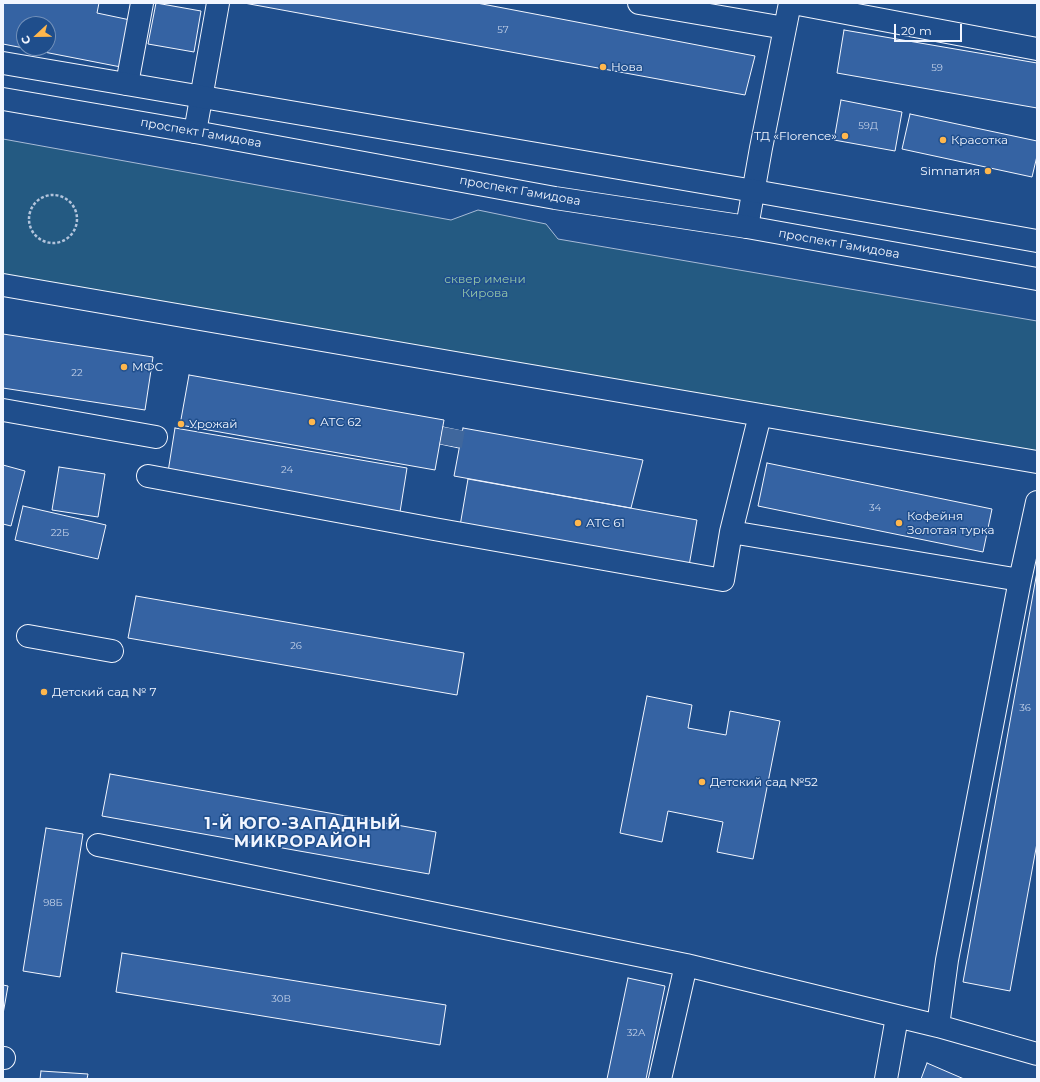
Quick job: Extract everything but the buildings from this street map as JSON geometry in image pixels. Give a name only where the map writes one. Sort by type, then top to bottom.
[{"type":"main road","points":[[127,84],[142,3]]},
{"type":"main road","points":[[195,132],[218,3]]},
{"type":"main road","points":[[640,3],[785,28]]},
{"type":"main road","points":[[747,227],[790,3]]},
{"type":"main road","points":[[793,3],[1037,49]]},
{"type":"main road","points":[[3,63],[754,191],[1037,241]]},
{"type":"main road","name":"проспект Гамидова","points":[[3,99],[195,132],[555,198],[747,227],[1037,279]]},
{"type":"main road","points":[[3,285],[1037,462]]},
{"type":"main road","points":[[3,410],[156,437]]},
{"type":"main road","points":[[148,476],[434,529],[723,580],[731,532],[760,415]]},
{"type":"main road","points":[[938,1026],[946,960],[1020,580],[1037,502]]},
{"type":"main road","points":[[731,532],[1020,580]]},
{"type":"main road","points":[[28,636],[112,651]]},
{"type":"main road","points":[[98,845],[686,965],[938,1026],[1037,1054]]},
{"type":"main road","points":[[660,1079],[686,965]]},
{"type":"main road","points":[[886,1079],[897,1017]]},
{"type":"path","points":[[56,195],[65,197],[72,203],[76,212],[77,221],[75,230],[69,237],[61,242],[44,242],[37,237],[32,230],[29,222],[29,213],[32,206],[42,197],[56,195]]},
{"type":"green space","name":"сквер имени Кирова","points":[[3,139],[451,220],[478,210],[546,224],[558,239],[1037,321],[1037,451],[3,279]]},
{"type":"tunnel","points":[[451,446],[454,429]]},
{"type":"place","name":"Нова","points":[[603,67]]},
{"type":"place","name":"ТД «Florence»","points":[[845,136]]},
{"type":"place","name":"Красотка","points":[[943,140]]},
{"type":"place","name":"Simпатия","points":[[988,171]]},
{"type":"place","name":"МФС","points":[[124,367]]},
{"type":"place","name":"АТС 62","points":[[312,422]]},
{"type":"place","name":"Урожай","points":[[181,424]]},
{"type":"place","name":"АТС 61","points":[[578,523]]},
{"type":"place","name":"Кофейня Золотая турка","points":[[899,523]]},
{"type":"place","name":"Детский сад № 7","points":[[44,692]]},
{"type":"place","name":"Детский сад №52","points":[[702,782]]},
{"type":"district","name":"1-Й ЮГО-ЗАПАДНЫЙ МИКРОРАЙОН","points":[[303,833]]}]
